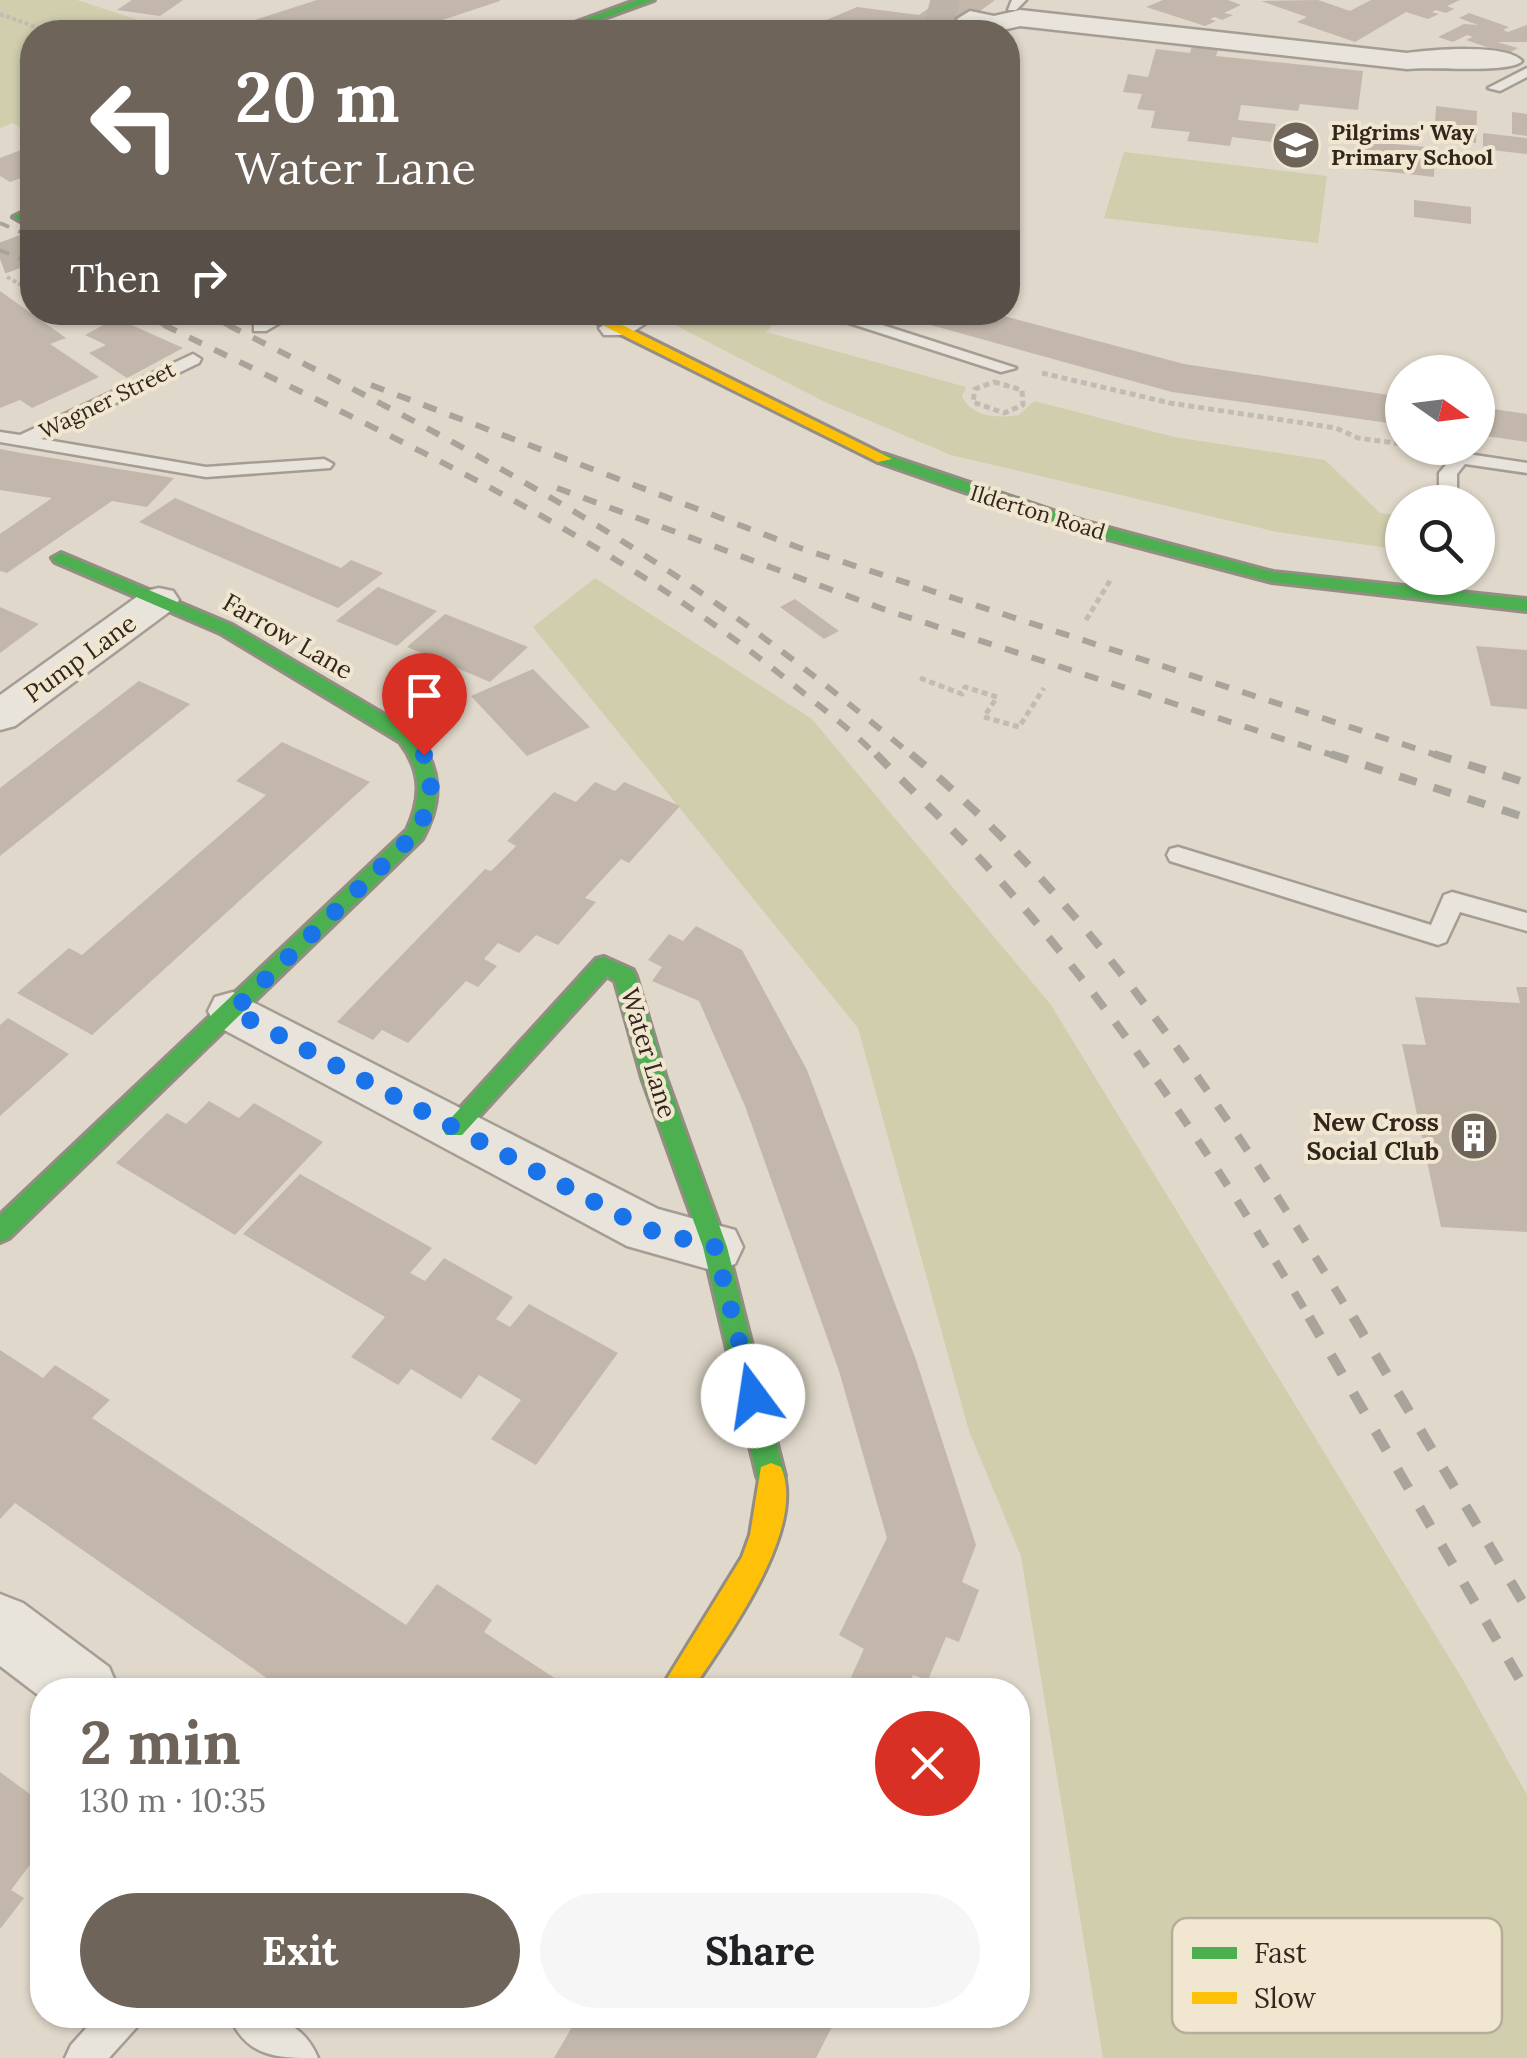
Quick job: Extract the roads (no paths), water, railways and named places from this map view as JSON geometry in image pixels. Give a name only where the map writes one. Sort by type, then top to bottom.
[{"type":"main road","points":[[590,20],[648,0]]},
{"type":"main road","name":"Ilderton Road","points":[[610,325],[874,455],[943,483],[1080,526],[1272,578],[1385,584]]},
{"type":"main road","name":"Farrow Lane","points":[[0,1232],[415,834],[428,811],[434,779],[424,755],[407,738],[226,629],[61,558]]},
{"type":"main road","name":"Ilderton Road","points":[[1484,595],[1527,605]]},
{"type":"main road","name":"Water Lane","points":[[454,1128],[604,966],[625,976],[654,1078],[715,1247],[770,1466],[773,1510],[762,1553],[683,1678]]},
{"type":"street","points":[[970,19],[975,20]]},
{"type":"street","points":[[1011,20],[1407,61],[1452,57],[1518,66]]},
{"type":"street","points":[[616,328],[622,325]]},
{"type":"street","name":"Pump Lane","points":[[0,716],[159,600]]},
{"type":"street","points":[[233,1011],[646,1229],[715,1247]]},
{"type":"street","points":[[0,1626],[70,1678]]},
{"type":"lane","points":[[1495,88],[1518,66]]},
{"type":"lane","points":[[260,327],[264,325]]},
{"type":"lane","points":[[866,325],[1007,368]]},
{"type":"lane","name":"Wagner Street","points":[[22,441],[192,359]]},
{"type":"lane","points":[[0,438],[206,472],[324,464]]},
{"type":"lane","points":[[1448,485],[1448,473],[1461,458],[1472,456],[1527,468]]},
{"type":"lane","points":[[1178,855],[1438,936],[1452,901],[1527,922]]},
{"type":"lane","points":[[84,2058],[111,2028]]},
{"type":"lane","points":[[263,2028],[299,2058]]},
{"type":"tunnel","points":[[928,9],[970,19]]},
{"type":"tunnel","points":[[0,259],[20,252]]},
{"type":"railway","points":[[0,223],[20,232]]},
{"type":"railway","points":[[0,250],[20,259]]},
{"type":"railway","points":[[164,325],[170,328]]},
{"type":"railway","points":[[164,325],[408,445],[567,531],[719,628],[836,719],[878,757]]},
{"type":"railway","points":[[227,325],[233,328]]},
{"type":"railway","points":[[228,325],[467,450],[584,517],[781,650],[914,757]]},
{"type":"railway","points":[[371,385],[800,548],[1442,757]]},
{"type":"railway","points":[[557,488],[886,610],[1338,757]]},
{"type":"railway","points":[[876,754],[983,862],[1074,969],[1199,1141],[1311,1320]]},
{"type":"railway","points":[[911,754],[1041,878],[1100,947],[1208,1092],[1354,1320]]},
{"type":"railway","points":[[1331,754],[1527,818]]},
{"type":"railway","points":[[1434,754],[1527,783]]},
{"type":"railway","points":[[1309,1317],[1527,1692]]},
{"type":"railway","points":[[1353,1317],[1527,1609]]},
{"type":"place","name":"Pilgrims' Way Primary School","points":[[1296,145]]},
{"type":"place","name":"New Cross Social Club","points":[[1474,1136]]}]
